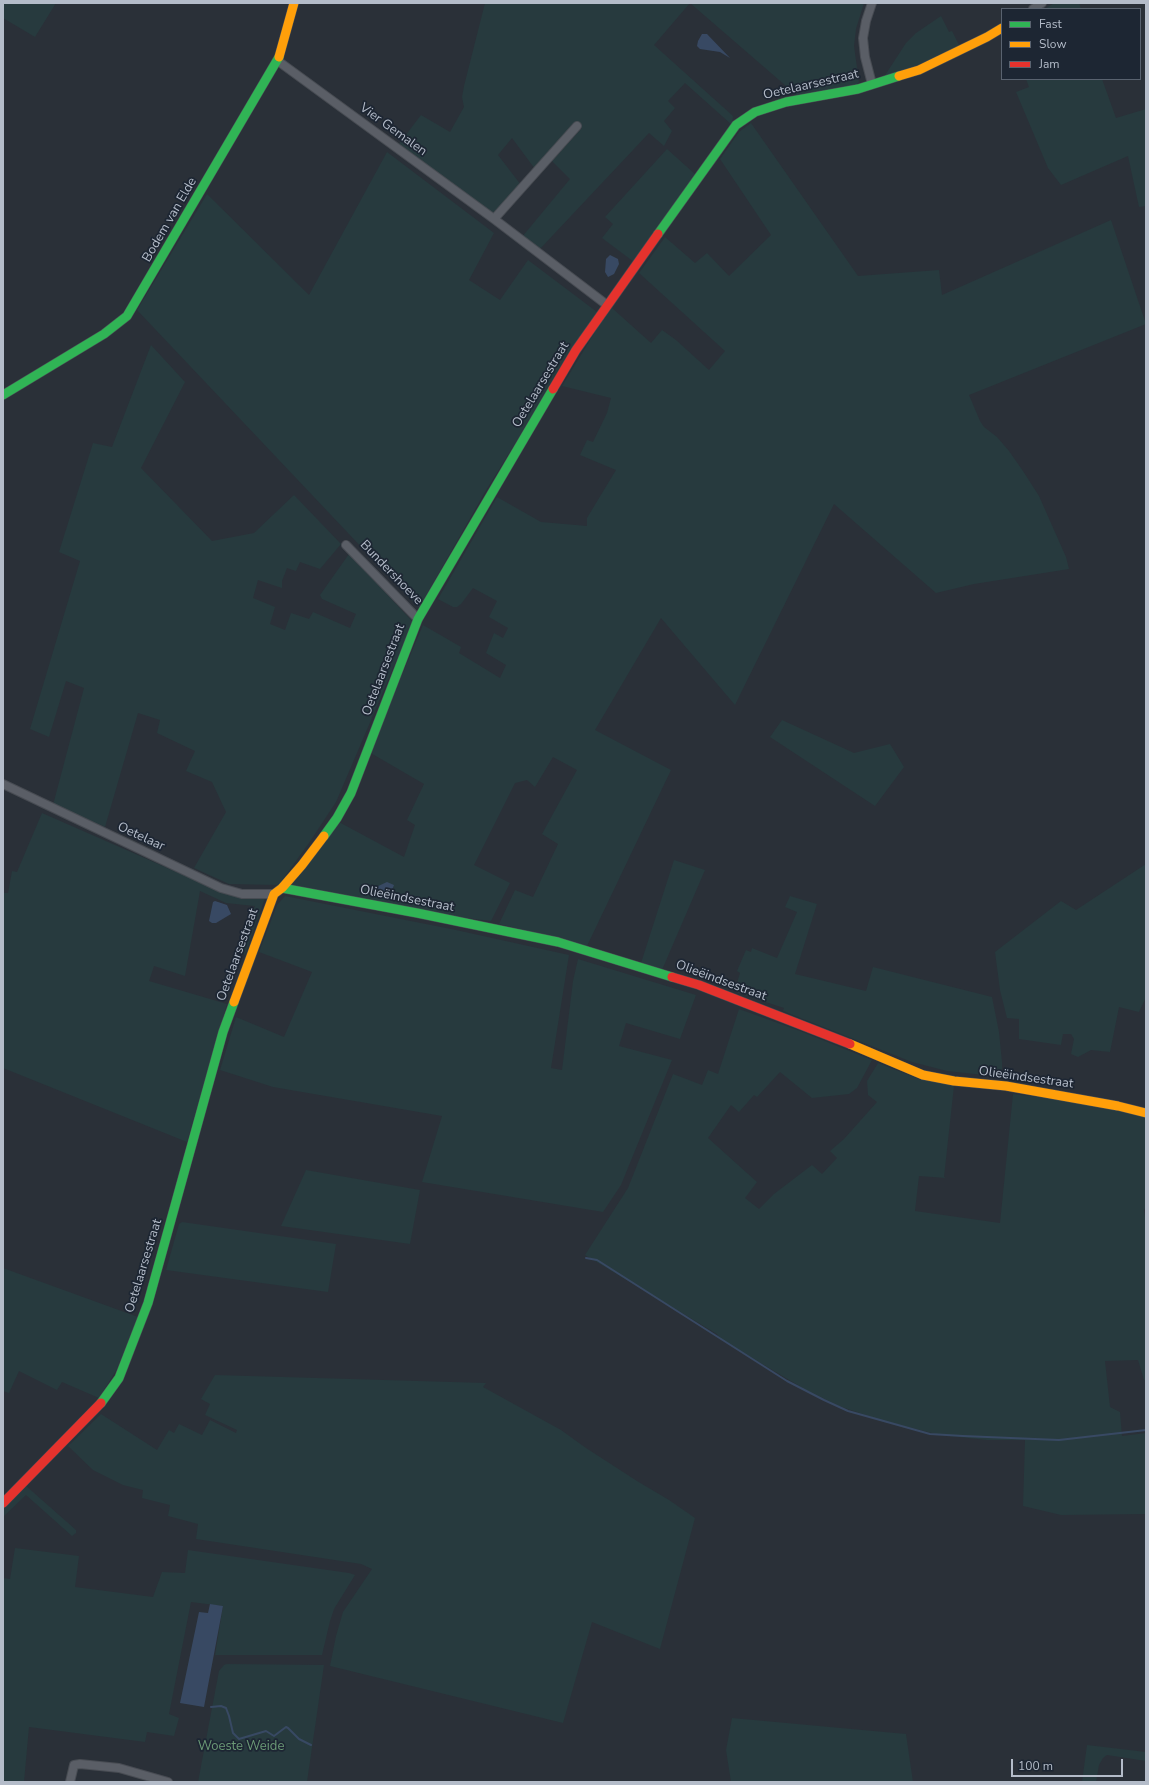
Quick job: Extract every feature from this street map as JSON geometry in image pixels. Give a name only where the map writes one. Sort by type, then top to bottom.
[{"type":"street","name":"Bodem van Elde","points":[[3,395],[104,334],[120,322],[135,304],[278,61],[294,3]]},
{"type":"street","points":[[872,3],[866,21],[864,38],[865,57],[872,84]]},
{"type":"street","name":"Oetelaarsestraat","points":[[3,1503],[95,1410],[119,1378],[148,1303],[223,1032],[274,894],[282,888],[337,818],[351,793],[418,619],[576,350],[736,125],[755,112],[786,102],[858,89],[919,70],[1001,29]]},
{"type":"street","name":"Vier Gemalen","points":[[278,61],[494,219],[607,305]]},
{"type":"street","points":[[494,219],[577,126]]},
{"type":"street","name":"Bundershoeve","points":[[346,545],[418,619]]},
{"type":"street","name":"Oetelaar","points":[[3,784],[221,888],[242,894],[274,894]]},
{"type":"street","name":"Olieëindsestraat","points":[[282,888],[417,913],[558,942],[699,985],[870,1052],[923,1075],[954,1081],[1006,1086],[1118,1106],[1146,1113]]},
{"type":"street","points":[[70,1782],[74,1765],[80,1764],[119,1768],[140,1778],[168,1782]]},
{"type":"green space","points":[[3,3],[56,3],[35,37],[3,18]]},
{"type":"green space","points":[[485,3],[690,3],[654,45],[733,116],[732,125],[685,83],[668,101],[675,108],[664,121],[672,131],[664,146],[649,133],[539,250],[522,237],[570,179],[552,161],[582,128],[577,123],[535,169],[512,138],[498,155],[521,185],[494,215],[399,144],[421,115],[450,132],[464,107],[462,97],[464,86]]},
{"type":"green space","points":[[690,3],[864,3],[856,29],[854,46],[859,82],[856,86],[801,99]]},
{"type":"green space","points":[[1054,3],[1079,3],[1081,8],[1046,8]]},
{"type":"green space","points":[[941,16],[949,32],[952,31],[960,47],[882,80],[906,43],[916,33]]},
{"type":"green space","points":[[1026,80],[1102,80],[1116,118],[1146,109],[1146,206],[1139,207],[1128,156],[1061,185],[1048,168],[1016,92],[1029,87]]},
{"type":"green space","points":[[751,123],[858,276],[939,270],[942,295],[1111,220],[1146,324],[969,395],[984,427],[997,437],[1009,451],[1039,496],[1066,557],[1069,569],[974,584],[936,593],[834,504],[735,705],[661,618],[595,730],[671,770],[587,946],[499,924],[515,890],[533,897],[558,844],[542,834],[577,770],[553,757],[535,787],[527,780],[515,783],[474,865],[510,883],[491,921],[440,915],[292,885],[337,821],[404,857],[415,825],[407,820],[424,784],[369,752],[423,625],[461,647],[459,653],[500,678],[506,665],[486,653],[494,633],[503,638],[508,628],[489,617],[497,601],[473,588],[457,607],[453,607],[438,599],[497,497],[541,522],[587,526],[587,518],[616,470],[580,455],[587,440],[593,442],[607,413],[611,398],[562,386],[598,327],[612,308],[651,343],[662,330],[676,340],[709,370],[725,351],[639,273],[665,237],[695,263],[707,253],[729,276],[771,235],[720,159],[739,132]]},
{"type":"green space","points":[[667,149],[696,175],[634,262],[602,238],[613,224],[605,217]]},
{"type":"green space","points":[[387,152],[494,233],[469,280],[500,300],[528,260],[597,312],[485,492],[419,608],[137,310],[207,194],[309,295]]},
{"type":"green space","points":[[151,345],[185,382],[141,468],[212,541],[254,533],[294,495],[341,544],[320,569],[300,562],[296,571],[287,568],[282,581],[282,588],[258,580],[253,598],[275,607],[270,624],[285,630],[291,613],[309,619],[313,612],[350,628],[356,614],[322,599],[320,595],[349,554],[413,622],[336,802],[309,843],[277,885],[229,884],[194,868],[226,812],[212,782],[186,771],[195,751],[157,733],[160,720],[138,713],[105,827],[53,805],[84,688],[66,681],[49,737],[30,729],[80,561],[59,552],[93,443],[112,447]]},
{"type":"green space","points":[[782,720],[854,753],[890,744],[904,767],[875,806],[770,737]]},
{"type":"green space","points":[[42,813],[229,895],[259,896],[265,898],[245,955],[238,952],[255,906],[226,903],[200,891],[185,976],[154,966],[149,981],[227,1004],[187,1142],[3,1068],[3,893],[8,893],[12,871],[17,872]]},
{"type":"green space","points":[[674,860],[705,870],[662,970],[641,963]]},
{"type":"green space","points":[[1146,864],[1146,997],[1139,1012],[1119,1007],[1110,1052],[1091,1050],[1078,1057],[1071,1054],[1074,1039],[1071,1034],[1063,1034],[1061,1045],[1019,1039],[1019,1019],[1007,1018],[1000,990],[995,952],[1061,901],[1076,910]]},
{"type":"green space","points":[[285,896],[456,930],[569,955],[551,1068],[562,1070],[573,981],[578,959],[696,995],[680,1039],[626,1023],[619,1046],[672,1060],[621,1185],[603,1212],[422,1182],[442,1116],[273,1087],[220,1070],[236,1017],[284,1037],[312,972],[259,952],[277,905]]},
{"type":"green space","points":[[790,896],[817,904],[795,974],[866,991],[873,967],[992,997],[999,1032],[1002,1077],[947,1071],[912,1062],[783,1011],[784,1008],[738,993],[736,986],[740,973],[737,971],[746,950],[751,952],[752,948],[777,958],[797,912],[785,907]]},
{"type":"green space","points":[[739,1009],[800,1031],[872,1060],[857,1088],[849,1094],[812,1098],[780,1072],[757,1097],[754,1095],[739,1112],[731,1105],[708,1138],[757,1182],[745,1198],[759,1209],[774,1194],[812,1165],[822,1174],[837,1158],[830,1151],[844,1139],[877,1102],[868,1095],[867,1081],[878,1063],[919,1079],[954,1086],[944,1177],[946,1178],[919,1176],[915,1211],[1000,1223],[1013,1094],[1089,1103],[1146,1114],[1146,1207],[1144,1210],[1146,1223],[1146,1380],[1144,1380],[1138,1360],[1105,1361],[1110,1407],[1120,1412],[1122,1436],[1146,1433],[1146,1514],[1061,1515],[1023,1506],[1025,1440],[987,1440],[940,1435],[880,1420],[839,1406],[806,1390],[722,1340],[717,1334],[585,1255],[628,1188],[673,1074],[702,1085],[708,1070],[718,1074]]},
{"type":"green space","points":[[306,1170],[420,1190],[410,1244],[281,1226]]},
{"type":"green space","points":[[182,1222],[336,1244],[328,1292],[166,1270],[179,1224]]},
{"type":"green space","points":[[3,1268],[138,1317],[117,1369],[99,1398],[62,1382],[57,1390],[19,1371],[9,1393],[3,1391]]},
{"type":"green space","points":[[215,1375],[486,1383],[483,1387],[561,1430],[586,1448],[695,1518],[660,1649],[592,1622],[563,1723],[330,1666],[343,1612],[372,1569],[361,1564],[196,1539],[198,1524],[168,1516],[170,1505],[142,1498],[143,1490],[123,1485],[93,1470],[68,1446],[101,1414],[157,1450],[169,1430],[174,1433],[179,1424],[202,1435],[210,1420],[236,1433],[237,1430],[205,1415],[210,1404],[201,1399]]},
{"type":"green space","points":[[25,1485],[76,1530],[76,1533],[72,1536],[26,1495],[3,1517],[3,1506]]},
{"type":"green space","points":[[15,1548],[79,1556],[75,1587],[153,1597],[162,1572],[185,1573],[188,1550],[355,1575],[334,1609],[322,1655],[215,1655],[223,1606],[191,1602],[169,1714],[179,1718],[174,1736],[147,1732],[145,1742],[29,1727],[24,1782],[3,1782],[3,1578],[10,1579]]},
{"type":"green space","name":"Woeste Weide","points":[[224,1665],[324,1665],[307,1782],[198,1782],[219,1671]]},
{"type":"green space","points":[[732,1718],[906,1734],[913,1782],[731,1782],[726,1750]]},
{"type":"green space","points":[[1087,1745],[1146,1752],[1146,1761],[1107,1755],[1103,1758],[1099,1765],[1096,1782],[1082,1782]]},
{"type":"water","points":[[702,34],[707,34],[730,58],[720,52],[700,49],[697,46]]},
{"type":"water","points":[[610,255],[618,259],[619,264],[614,274],[608,277],[605,272],[606,259]]},
{"type":"water","points":[[387,882],[394,885],[389,898],[377,897],[374,888]]},
{"type":"water","points":[[215,901],[227,905],[231,914],[216,923],[212,923],[209,921],[213,902]]},
{"type":"water","points":[[210,1604],[223,1606],[204,1707],[180,1703],[199,1612],[208,1613]]},
{"type":"waterway","points":[[586,1258],[597,1260],[787,1381],[848,1411],[930,1434],[1059,1440],[1146,1430]]},
{"type":"waterway","points":[[211,1707],[221,1706],[226,1708],[233,1733],[239,1739],[266,1731],[274,1736],[286,1727],[299,1739],[311,1745]]},
{"type":"traffic: fast","points":[[3,395],[104,334],[127,316],[279,57]]},
{"type":"traffic: fast","points":[[658,234],[736,125],[755,112],[786,102],[858,89],[899,76]]},
{"type":"traffic: fast","points":[[324,836],[337,818],[351,793],[418,619],[553,389]]},
{"type":"traffic: fast","points":[[282,888],[417,913],[558,942],[672,977]]},
{"type":"traffic: fast","points":[[101,1403],[119,1378],[148,1303],[223,1032],[234,1002]]},
{"type":"traffic: slow","points":[[279,57],[294,3]]},
{"type":"traffic: slow","points":[[899,76],[919,70],[1001,29]]},
{"type":"traffic: slow","points":[[234,1002],[274,894],[282,888],[302,865],[324,836]]},
{"type":"traffic: slow","points":[[850,1044],[923,1075],[954,1081],[1006,1086],[1118,1106],[1146,1113]]},
{"type":"traffic: jam","points":[[553,389],[576,350],[658,234]]},
{"type":"traffic: jam","points":[[672,977],[699,985],[850,1044]]},
{"type":"traffic: jam","points":[[3,1503],[101,1403]]}]
